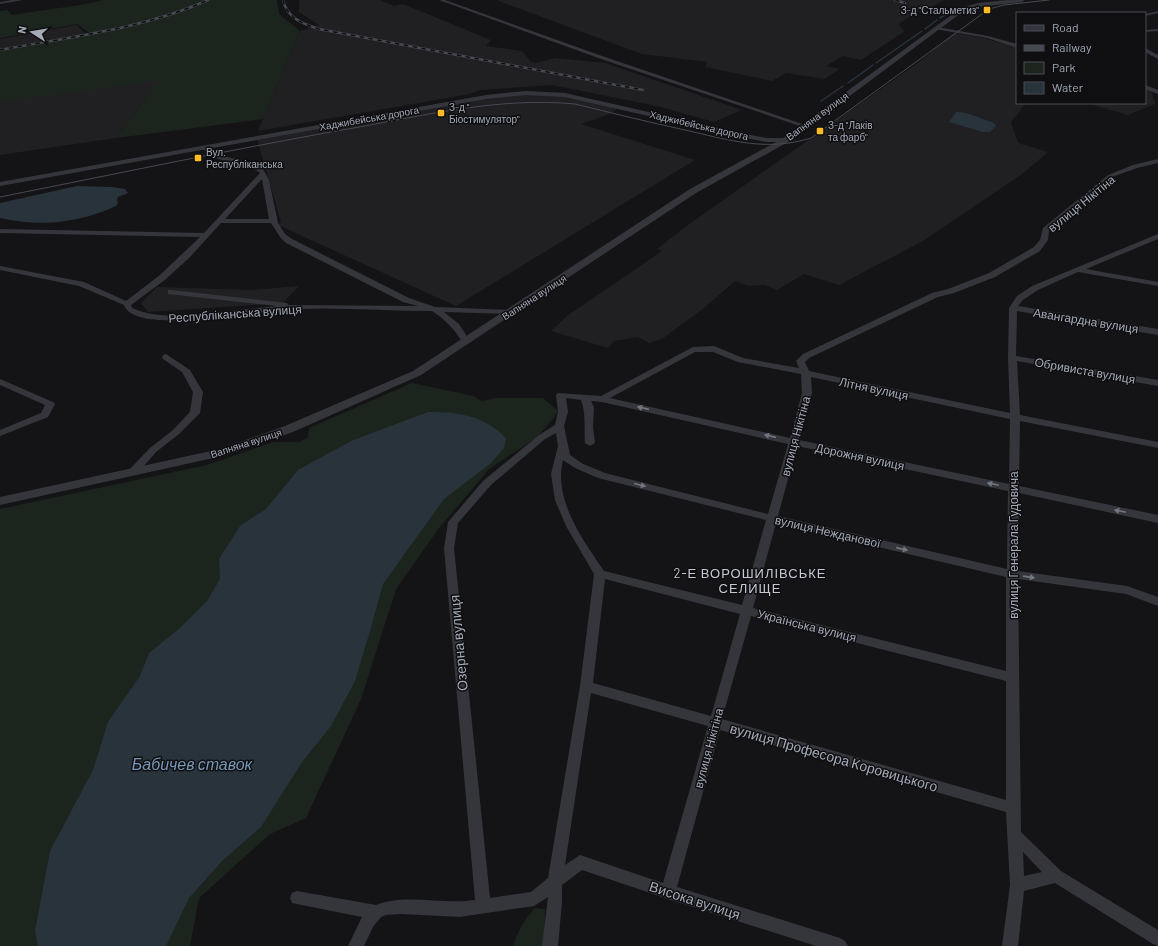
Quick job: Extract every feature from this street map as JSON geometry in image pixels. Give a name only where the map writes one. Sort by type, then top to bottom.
[{"type":"street","points":[[0,3],[21,0]]},
{"type":"street","points":[[440,0],[589,54],[805,126]]},
{"type":"street","name":"Вапняна вулиця","points":[[0,501],[223,452],[289,428],[417,373],[693,191],[785,140],[966,7],[1022,0]]},
{"type":"street","points":[[1146,14],[1158,12]]},
{"type":"street","points":[[937,28],[988,37],[1016,46]]},
{"type":"street","points":[[1146,31],[1158,30]]},
{"type":"street","points":[[1146,51],[1158,57]]},
{"type":"street","points":[[1146,87],[1158,92]]},
{"type":"street","name":"Хаджибейська дорога","points":[[0,184],[507,94],[544,92],[565,94],[745,136],[766,140],[785,140]]},
{"type":"street","points":[[205,148],[224,158],[257,167],[263,174],[271,208],[270,216],[280,235],[289,241],[406,300],[434,309],[451,320],[462,330],[466,341]]},
{"type":"street","name":"вулиця Нікітіна","points":[[668,892],[714,723],[795,442],[807,393],[808,382],[800,361],[806,356],[935,295],[951,291],[992,275],[1037,249],[1044,240],[1046,230],[1110,176],[1135,166],[1158,161]]},
{"type":"street","points":[[127,304],[163,277],[220,221],[263,174]]},
{"type":"street","points":[[220,221],[273,221]]},
{"type":"street","points":[[0,231],[20,233],[206,235]]},
{"type":"street","points":[[1013,308],[1020,298],[1027,292],[1158,236]]},
{"type":"street","name":"Республіканська вулиця","points":[[0,268],[82,284],[127,304],[129,309],[142,315],[161,318],[185,318],[295,307],[434,309]]},
{"type":"street","points":[[1078,270],[1158,284]]},
{"type":"street","points":[[171,292],[199,297],[260,300],[295,307]]},
{"type":"street","name":"Авангардна вулиця","points":[[1013,308],[1158,332]]},
{"type":"street","name":"вулиця Генерала Гудовича","points":[[1010,946],[1018,885],[1013,808],[1014,678],[1012,574],[1015,417],[1012,358],[1013,308]]},
{"type":"street","points":[[434,309],[511,312]]},
{"type":"street","name":"Літня вулиця","points":[[602,399],[693,350],[714,349],[741,360],[1158,445]]},
{"type":"street","points":[[132,473],[153,450],[176,432],[195,413],[198,392],[186,370],[166,357]]},
{"type":"street","name":"Обривиста вулиця","points":[[1012,358],[1158,383]]},
{"type":"street","points":[[0,382],[50,404],[45,415],[0,433]]},
{"type":"street","name":"Дорожня вулиця","points":[[561,395],[602,399],[795,442],[1158,519]]},
{"type":"street","name":"вулиця Нежданової","points":[[561,395],[563,412],[559,426],[565,456],[579,466],[602,476],[772,518],[1012,574],[1126,590],[1158,602]]},
{"type":"street","points":[[585,398],[589,407],[588,427],[590,443]]},
{"type":"street","name":"Озерна вулиця","points":[[483,907],[450,548],[453,522],[487,483],[542,437],[559,426]]},
{"type":"street","points":[[550,946],[555,902],[555,881],[586,686],[600,574],[578,541],[560,502],[556,474],[562,447]]},
{"type":"street","name":"Українська вулиця","points":[[600,574],[1014,678]]},
{"type":"street","name":"вулиця Професора Коровицького","points":[[586,686],[1013,808]]},
{"type":"street","points":[[1014,835],[1056,876],[1158,939]]},
{"type":"street","name":"Висока вулиця","points":[[555,881],[580,862],[668,892],[840,946]]},
{"type":"street","points":[[1018,885],[1056,876]]},
{"type":"street","points":[[356,946],[368,922],[376,912],[386,908],[460,910],[534,900],[555,881]]},
{"type":"street","points":[[297,898],[376,912]]},
{"type":"shaded area","points":[[299,0],[380,0],[394,6],[403,4],[491,40],[486,46],[522,51],[531,62],[536,63],[555,58],[605,63],[742,110],[714,122],[657,106],[552,85],[480,90],[470,94],[258,131],[300,31],[319,25],[299,12]]},
{"type":"shaded area","points":[[496,0],[944,0],[925,11],[921,10],[900,23],[899,25],[905,31],[861,60],[843,56],[826,66],[840,69],[824,79],[786,73],[772,81],[705,67],[708,62],[642,54]]},
{"type":"shaded area","points":[[76,25],[86,34],[0,51],[0,39]]},
{"type":"shaded area","points":[[954,33],[983,38],[1016,48],[1016,104],[1025,104],[1011,122],[1018,143],[1048,152],[1022,174],[923,241],[839,285],[804,274],[777,290],[765,285],[749,286],[735,281],[704,308],[662,339],[649,343],[638,337],[614,341],[608,348],[551,331],[567,316],[662,251],[657,249],[685,227],[919,62]]},
{"type":"shaded area","points":[[160,80],[116,138],[0,155],[0,101]]},
{"type":"shaded area","points":[[1146,89],[1151,90],[1155,104],[1128,115],[1090,104],[1146,104]]},
{"type":"shaded area","points":[[546,94],[564,96],[619,108],[607,115],[581,124],[695,160],[456,306],[278,225],[281,222],[257,139],[507,95]]},
{"type":"shaded area","points":[[299,286],[283,303],[148,312],[141,303],[157,287],[250,290]]},
{"type":"green space","points":[[104,0],[277,0],[279,14],[300,31],[263,119],[116,138],[159,81],[0,102],[0,51],[91,34],[77,24],[0,38],[0,11],[7,10],[12,15]]},
{"type":"green space","points":[[412,383],[473,396],[482,401],[495,398],[543,398],[558,411],[537,437],[489,469],[439,528],[396,589],[361,699],[306,818],[270,834],[199,898],[190,946],[0,946],[0,509],[207,465],[274,442],[300,442],[308,437],[309,428]]},
{"type":"green space","points":[[535,908],[545,909],[544,946],[513,946],[522,926]]},
{"type":"water","points":[[956,112],[975,116],[994,123],[996,126],[990,132],[983,132],[949,122]]},
{"type":"water","points":[[77,186],[112,187],[125,189],[128,193],[118,197],[118,203],[116,206],[102,212],[74,220],[45,223],[15,221],[0,218],[0,203]]},
{"type":"water","name":"Бабичев ставок","points":[[428,412],[470,416],[488,424],[506,438],[504,448],[491,463],[444,499],[383,584],[355,681],[331,726],[302,762],[261,827],[222,861],[189,898],[166,946],[38,946],[35,931],[50,851],[93,770],[108,722],[140,676],[149,653],[180,628],[207,601],[220,579],[219,559],[240,526],[266,509],[298,470],[351,441]]},
{"type":"waterway","points":[[940,18],[953,10]]},
{"type":"waterway","points":[[925,29],[937,20]]},
{"type":"waterway","points":[[876,63],[922,31]]},
{"type":"waterway","points":[[848,83],[873,65]]},
{"type":"waterway","points":[[821,101],[843,86]]},
{"type":"tram line","points":[[0,197],[224,152],[440,112],[521,103],[548,102],[575,104],[732,141],[763,144],[794,142],[811,138],[989,9],[1004,5],[1049,0]]},
{"type":"railway","points":[[0,50],[132,25],[183,10],[208,0]]},
{"type":"railway","points":[[283,0],[292,16],[307,25],[319,29],[643,90]]},
{"type":"railway","points":[[895,0],[905,3]]},
{"type":"place","name":"З-д \"Стальметиз\"","points":[[987,10]]},
{"type":"place","name":"З-д \" Біостимулятор\"","points":[[441,113]]},
{"type":"place","name":"З-д \"Лаків та фарб\"","points":[[820,131]]},
{"type":"place","name":"Вул. Республіканська","points":[[198,158]]},
{"type":"district","name":"2-Е ВОРОШИЛІВСЬКЕ СЕЛИЩЕ","points":[[750,580]]}]
